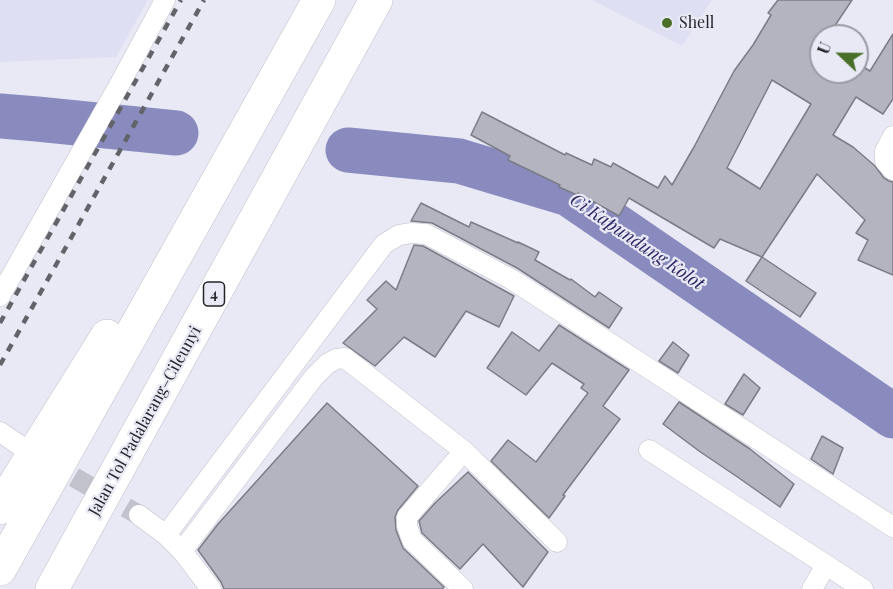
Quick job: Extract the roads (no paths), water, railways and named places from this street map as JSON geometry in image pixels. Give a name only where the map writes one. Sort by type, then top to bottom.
[{"type":"highway","points":[[0,507],[317,0]]},
{"type":"highway","points":[[0,569],[317,0]]},
{"type":"highway","name":"Jalan Tol Padalarang–Cileunyi","points":[[52,589],[376,0]]},
{"type":"street","points":[[0,296],[165,0]]},
{"type":"street","points":[[893,136],[885,151],[885,161],[893,170]]},
{"type":"street","points":[[166,536],[384,244],[399,235],[412,233],[426,234],[511,279],[893,527]]},
{"type":"street","points":[[182,551],[314,377],[327,364],[336,359],[345,358],[464,452],[557,542]]},
{"type":"street","points":[[0,432],[22,447]]},
{"type":"street","points":[[649,450],[863,589]]},
{"type":"street","points":[[463,589],[412,540],[407,526],[407,517],[464,452]]},
{"type":"street","points":[[139,515],[182,551],[211,589]]},
{"type":"street","points":[[812,589],[826,565]]},
{"type":"waterway","name":"Ci Kapundung Kolot","points":[[0,116],[176,133]]},
{"type":"waterway","name":"Ci Kapundung Kolot","points":[[348,150],[459,161],[569,194],[893,416]]},
{"type":"tunnel","points":[[48,462],[139,515]]},
{"type":"railway","points":[[0,323],[181,0]]},
{"type":"railway","points":[[0,365],[204,0]]},
{"type":"place","name":"Shell","points":[[667,23]]}]
